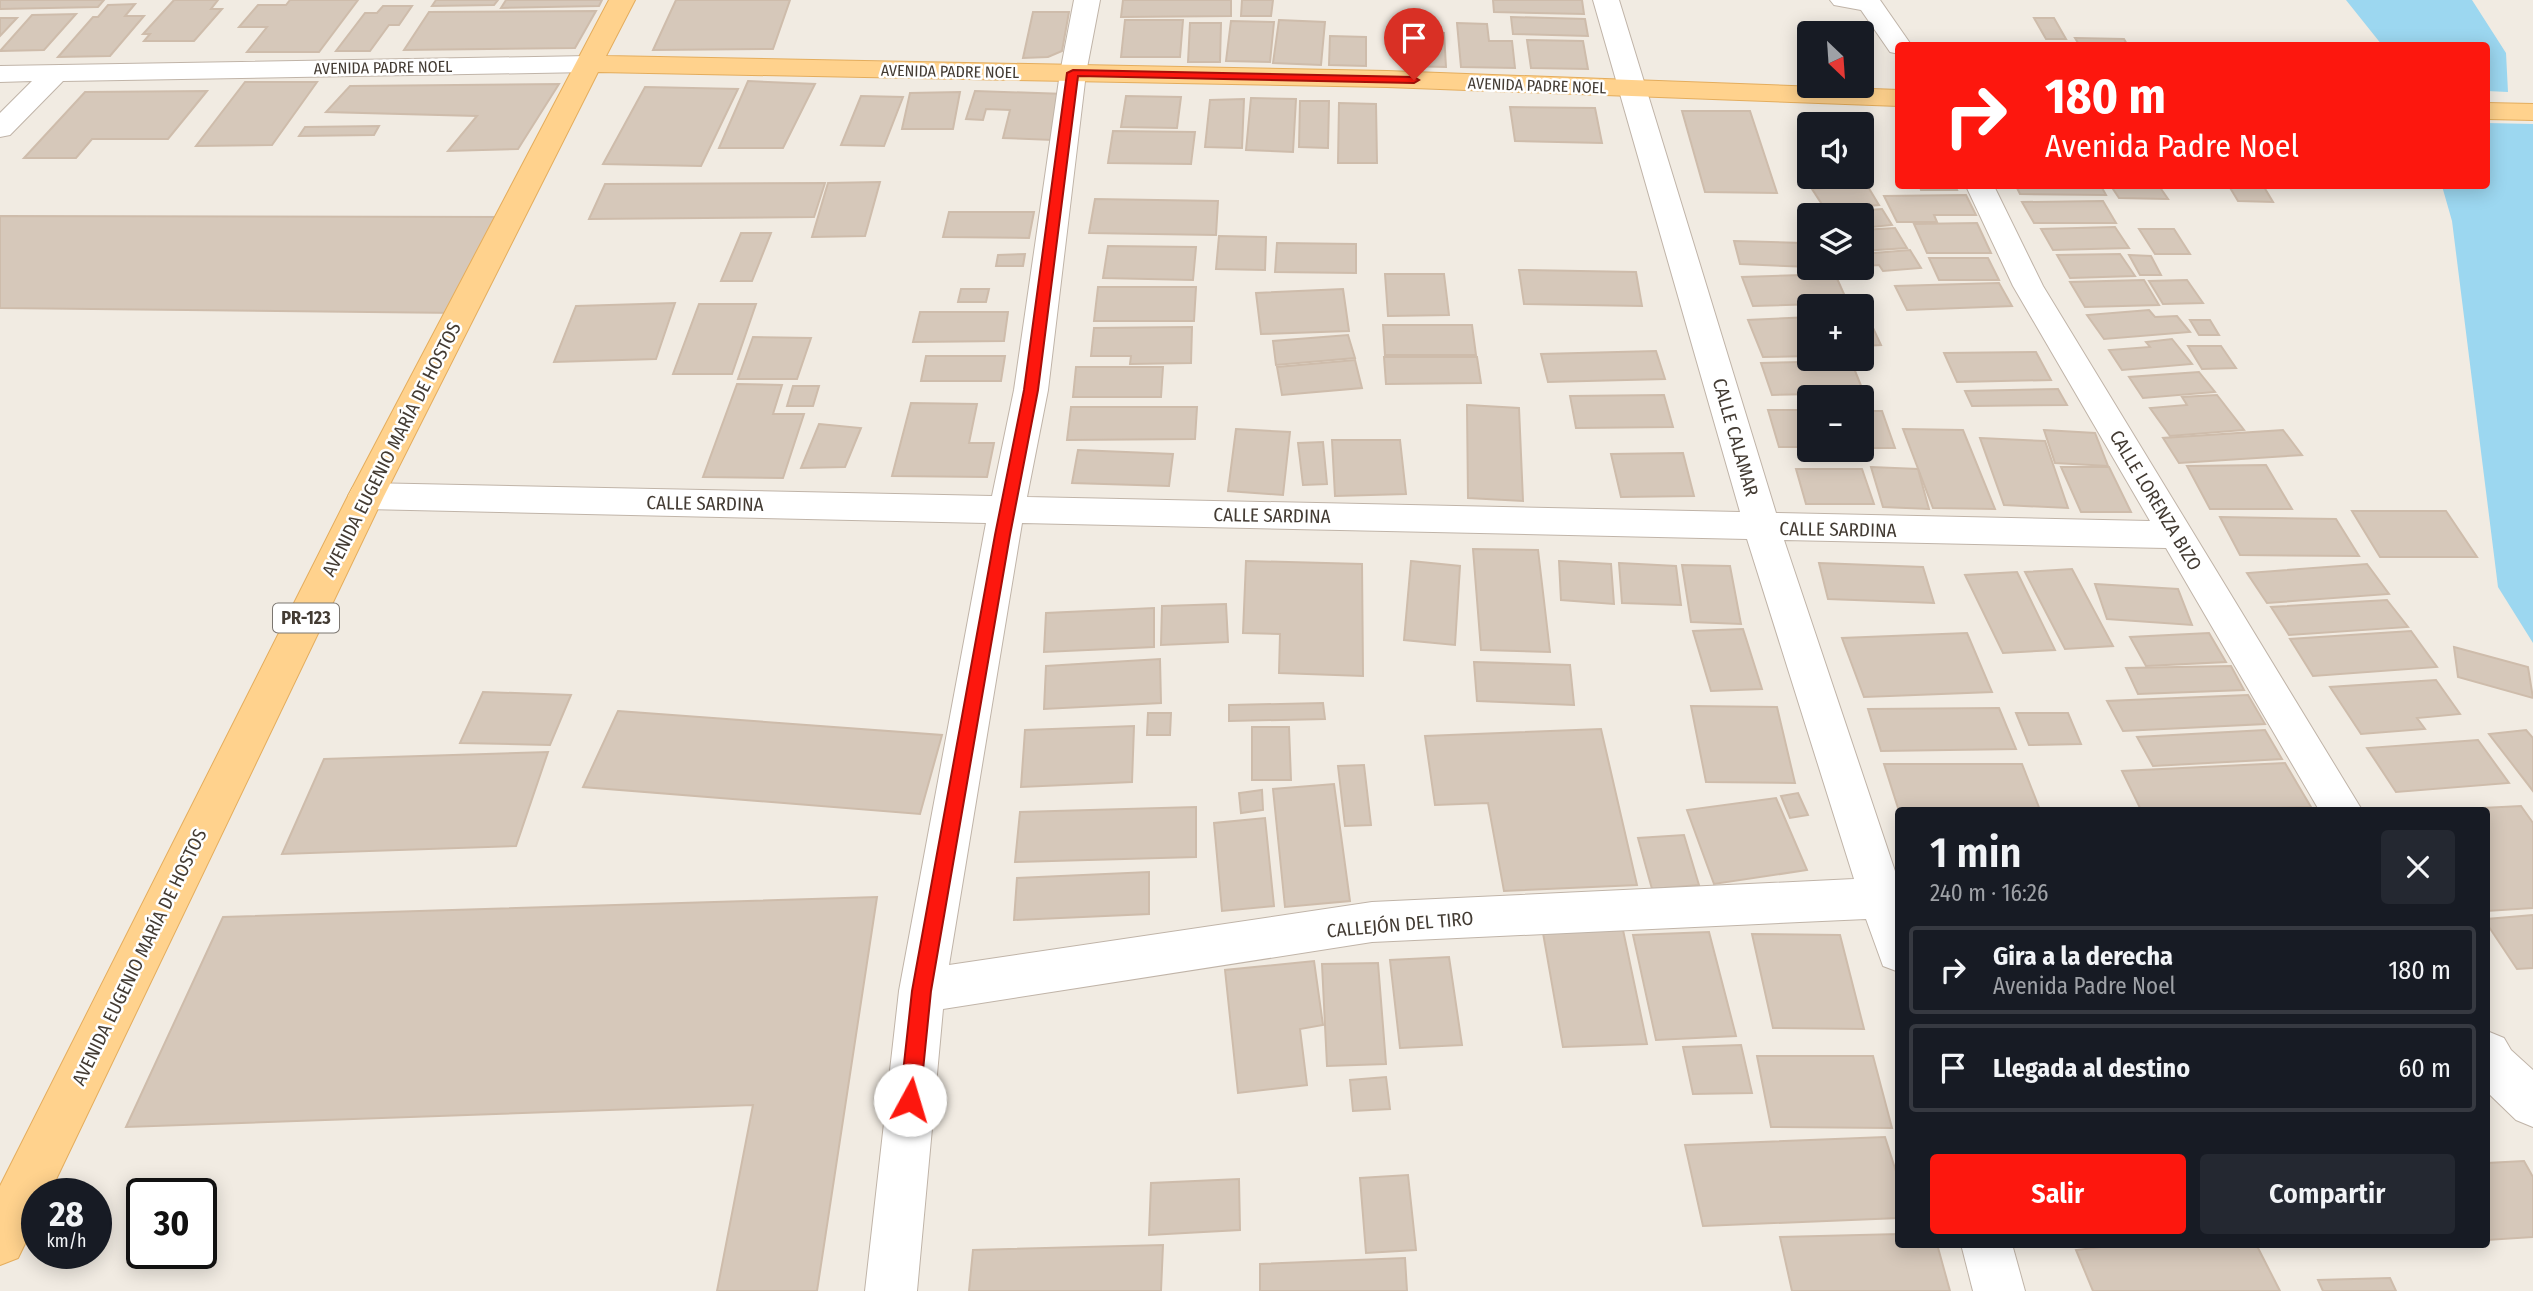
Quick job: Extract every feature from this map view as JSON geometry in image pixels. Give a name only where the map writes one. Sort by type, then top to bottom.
[{"type":"main road","name":"AVENIDA EUGENIO MARÍA DE HOSTOS","points":[[0,1240],[366,496],[622,0]]},
{"type":"main road","name":"AVENIDA PADRE NOEL","points":[[589,64],[1387,79],[1895,98]]},
{"type":"main road","points":[[2490,111],[2533,112]]},
{"type":"street","points":[[891,1291],[922,991],[1007,508],[1031,390],[1073,73],[1087,0]]},
{"type":"street","name":"CALLE CALAMAR","points":[[1606,0],[1630,88],[1688,270],[1762,528],[1895,938]]},
{"type":"street","points":[[1843,0],[1869,3],[1896,42]]},
{"type":"street","name":"AVENIDA PADRE NOEL","points":[[0,74],[589,64]]},
{"type":"street","points":[[0,129],[57,72]]},
{"type":"street","name":"CALLE LORENZA BIZO","points":[[1981,189],[2028,286],[2339,807]]},
{"type":"street","name":"CALLE SARDINA","points":[[366,496],[2177,535]]},
{"type":"street","name":"CALLEJÓN DEL TIRO","points":[[922,991],[1372,922],[1883,898]]},
{"type":"street","points":[[2490,1059],[2533,1103]]},
{"type":"street","points":[[1987,1248],[1999,1291]]},
{"type":"water","points":[[2346,0],[2472,0],[2506,53],[2508,92],[2490,91],[2490,42],[2380,42]]},
{"type":"water","points":[[2490,123],[2533,124],[2533,643],[2498,587],[2452,221],[2443,189],[2490,189]]},
{"type":"building","points":[[0,0],[104,0],[98,7],[0,9]]},
{"type":"building","points":[[174,0],[218,0],[211,9],[222,9],[194,41],[144,41],[150,34],[143,34]]},
{"type":"building","points":[[290,0],[358,0],[319,52],[247,52],[267,27],[239,27],[258,5],[286,5]]},
{"type":"building","points":[[436,0],[498,0],[494,5],[432,6]]},
{"type":"building","points":[[506,0],[602,0],[599,6],[501,8]]},
{"type":"building","points":[[676,0],[790,0],[773,49],[653,50]]},
{"type":"building","points":[[1123,0],[1231,0],[1231,16],[1121,17]]},
{"type":"building","points":[[1242,0],[1273,0],[1271,16],[1241,16]]},
{"type":"building","points":[[1493,0],[1582,0],[1584,14],[1494,12]]},
{"type":"building","points":[[135,4],[125,16],[144,16],[110,56],[58,57],[93,17],[98,17],[108,5]]},
{"type":"building","points":[[383,6],[412,6],[399,25],[389,25],[370,51],[336,51],[365,13],[377,13]]},
{"type":"building","points":[[596,11],[575,48],[404,50],[429,12]]},
{"type":"building","points":[[1033,12],[1069,12],[1062,51],[1048,57],[1023,58]]},
{"type":"building","points":[[76,14],[44,50],[0,51],[32,15]]},
{"type":"building","points":[[1511,17],[1585,19],[1588,36],[1513,34]]},
{"type":"building","points":[[0,18],[17,18],[0,36]]},
{"type":"building","points":[[2034,18],[2054,18],[2066,39],[2046,39]]},
{"type":"building","points":[[1125,20],[1183,20],[1180,57],[1121,57]]},
{"type":"building","points":[[1279,20],[1325,22],[1321,65],[1273,63]]},
{"type":"building","points":[[1231,21],[1274,22],[1270,62],[1226,61]]},
{"type":"building","points":[[1190,23],[1221,23],[1220,62],[1188,62]]},
{"type":"building","points":[[1457,23],[1487,24],[1489,41],[1512,41],[1515,68],[1461,67]]},
{"type":"building","points":[[1401,32],[1444,33],[1446,67],[1402,66]]},
{"type":"building","points":[[1330,36],[1366,37],[1366,66],[1329,65]]},
{"type":"building","points":[[2075,38],[2124,39],[2126,42],[2078,42]]},
{"type":"building","points":[[1527,40],[1583,41],[1588,69],[1531,68]]},
{"type":"building","points":[[748,81],[815,84],[783,148],[719,148]]},
{"type":"building","points":[[245,82],[317,82],[272,145],[196,146]]},
{"type":"building","points":[[559,84],[518,149],[448,151],[477,116],[326,112],[350,86]]},
{"type":"building","points":[[645,87],[738,89],[701,166],[603,164]]},
{"type":"building","points":[[207,91],[168,139],[92,139],[76,158],[24,158],[85,92]]},
{"type":"building","points":[[975,91],[1065,94],[1053,140],[1003,138],[1010,110],[986,109],[983,120],[966,119]]},
{"type":"building","points":[[960,92],[953,129],[902,129],[910,93]]},
{"type":"building","points":[[861,96],[903,97],[884,146],[841,145]]},
{"type":"building","points":[[1126,96],[1181,97],[1177,128],[1121,127]]},
{"type":"building","points":[[1251,98],[1296,99],[1293,152],[1246,150]]},
{"type":"building","points":[[1244,99],[1242,148],[1205,147],[1210,100]]},
{"type":"building","points":[[1300,101],[1329,101],[1328,148],[1299,147]]},
{"type":"building","points":[[1339,103],[1376,104],[1377,163],[1338,163]]},
{"type":"building","points":[[1510,107],[1595,108],[1602,143],[1515,141]]},
{"type":"building","points":[[1682,111],[1750,111],[1777,193],[1705,192]]},
{"type":"building","points":[[379,126],[374,135],[299,136],[305,127]]},
{"type":"building","points":[[1113,131],[1195,132],[1191,164],[1108,163]]},
{"type":"building","points":[[880,182],[865,236],[812,237],[828,183]]},
{"type":"building","points":[[825,183],[814,217],[589,219],[605,184]]},
{"type":"building","points":[[1812,189],[1869,189],[1879,205],[1874,205],[1874,203],[1821,203]]},
{"type":"building","points":[[1921,189],[1957,190],[1921,190]]},
{"type":"building","points":[[2018,189],[2103,189],[2106,195],[2020,194]]},
{"type":"building","points":[[2113,189],[2161,189],[2168,199],[2119,198]]},
{"type":"building","points":[[2231,189],[2265,189],[2273,202],[2238,201]]},
{"type":"building","points":[[1966,195],[1976,215],[1934,215],[1937,222],[1897,222],[1884,196]]},
{"type":"building","points":[[1095,199],[1218,201],[1216,235],[1089,233]]},
{"type":"building","points":[[2103,201],[2116,223],[2034,223],[2022,202]]},
{"type":"building","points":[[1882,209],[1892,225],[1874,227],[1874,210]]},
{"type":"building","points":[[949,212],[1034,212],[1029,238],[943,237]]},
{"type":"building","points":[[0,216],[509,217],[460,313],[0,308]]},
{"type":"building","points":[[1977,223],[1991,253],[1927,253],[1914,224]]},
{"type":"building","points":[[2115,227],[2129,248],[2053,250],[2041,229]]},
{"type":"building","points":[[1895,228],[1907,248],[1874,250],[1874,229]]},
{"type":"building","points":[[2139,229],[2174,229],[2190,254],[2155,254]]},
{"type":"building","points":[[741,233],[771,233],[752,281],[721,281]]},
{"type":"building","points":[[1219,236],[1266,237],[1265,270],[1216,269]]},
{"type":"building","points":[[1734,241],[1797,243],[1797,266],[1740,264]]},
{"type":"building","points":[[1277,243],[1356,244],[1356,273],[1275,272]]},
{"type":"building","points":[[1108,246],[1196,247],[1193,280],[1103,278]]},
{"type":"building","points":[[1910,250],[1921,268],[1883,271],[1879,265],[1874,265],[1874,253]]},
{"type":"building","points":[[1025,254],[1023,266],[996,266],[998,255]]},
{"type":"building","points":[[2120,254],[2135,276],[2070,278],[2057,255]]},
{"type":"building","points":[[2129,255],[2151,256],[2161,275],[2140,275]]},
{"type":"building","points":[[1929,258],[1988,258],[1999,280],[1939,280]]},
{"type":"building","points":[[1519,270],[1636,272],[1642,306],[1524,304]]},
{"type":"building","points":[[1385,274],[1444,274],[1449,315],[1388,316]]},
{"type":"building","points":[[1797,275],[1797,280],[1838,280],[1844,294],[1797,294],[1797,305],[1753,306],[1742,277]]},
{"type":"building","points":[[2144,280],[2159,305],[2085,307],[2070,282]]},
{"type":"building","points":[[2187,280],[2203,303],[2163,304],[2149,281]]},
{"type":"building","points":[[1999,283],[2012,306],[1907,310],[1895,286]]},
{"type":"building","points":[[1098,287],[1196,287],[1194,321],[1094,321]]},
{"type":"building","points":[[961,289],[989,289],[986,302],[958,302]]},
{"type":"building","points":[[1343,289],[1349,331],[1261,334],[1256,293]]},
{"type":"building","points":[[675,303],[656,359],[554,362],[576,306]]},
{"type":"building","points":[[699,304],[756,304],[732,374],[673,374]]},
{"type":"building","points":[[2149,310],[2155,317],[2177,316],[2190,332],[2104,339],[2087,315]]},
{"type":"building","points":[[920,312],[1008,312],[1004,341],[913,342]]},
{"type":"building","points":[[1797,318],[1797,356],[1763,357],[1748,320]]},
{"type":"building","points":[[2190,320],[2210,320],[2219,335],[2199,335]]},
{"type":"building","points":[[1383,325],[1472,325],[1476,355],[1385,355]]},
{"type":"building","points":[[1192,327],[1191,363],[1130,364],[1131,356],[1091,356],[1094,328]]},
{"type":"building","points":[[1874,330],[1881,345],[1874,345]]},
{"type":"building","points":[[1348,335],[1355,358],[1276,365],[1273,341]]},
{"type":"building","points":[[753,337],[811,338],[797,379],[738,379]]},
{"type":"building","points":[[2172,339],[2192,364],[2122,370],[2109,350],[2150,347],[2146,342]]},
{"type":"building","points":[[2188,346],[2221,346],[2236,368],[2202,369]]},
{"type":"building","points":[[1656,351],[1665,379],[1548,382],[1541,354]]},
{"type":"building","points":[[2036,352],[2051,380],[1957,382],[1944,353]]},
{"type":"building","points":[[926,356],[1005,356],[1001,381],[921,381]]},
{"type":"building","points":[[1384,357],[1477,357],[1481,383],[1386,384]]},
{"type":"building","points":[[1355,360],[1362,388],[1282,395],[1277,367]]},
{"type":"building","points":[[1797,362],[1797,371],[1855,371],[1861,385],[1797,385],[1797,394],[1772,395],[1761,363]]},
{"type":"building","points":[[1076,367],[1163,367],[1161,397],[1073,397]]},
{"type":"building","points":[[2199,372],[2215,392],[2143,398],[2129,377]]},
{"type":"building","points":[[737,384],[782,385],[773,414],[804,414],[783,478],[703,477]]},
{"type":"building","points":[[793,386],[819,386],[813,406],[787,406]]},
{"type":"building","points":[[2058,389],[2067,405],[1972,406],[1965,391]]},
{"type":"building","points":[[1664,395],[1673,427],[1576,428],[1570,396]]},
{"type":"building","points":[[2217,395],[2244,430],[2170,436],[2150,408],[2187,405],[2182,397]]},
{"type":"building","points":[[911,403],[977,404],[969,443],[994,443],[987,477],[892,476]]},
{"type":"building","points":[[1467,405],[1519,408],[1523,501],[1468,498]]},
{"type":"building","points":[[1071,407],[1197,407],[1195,439],[1067,440]]},
{"type":"building","points":[[1768,410],[1797,410],[1797,447],[1779,447]]},
{"type":"building","points":[[1874,411],[1882,411],[1895,448],[1874,448]]},
{"type":"building","points":[[819,424],[861,428],[845,467],[801,468]]},
{"type":"building","points":[[1236,429],[1290,432],[1283,495],[1228,491]]},
{"type":"building","points":[[1903,429],[1963,430],[1995,509],[1933,508]]},
{"type":"building","points":[[2044,430],[2095,433],[2108,466],[2055,463]]},
{"type":"building","points":[[2283,430],[2302,455],[2179,463],[2163,438]]},
{"type":"building","points":[[1980,438],[2045,441],[2068,508],[2004,505]]},
{"type":"building","points":[[1332,440],[1400,440],[1406,494],[1335,496]]},
{"type":"building","points":[[1323,442],[1327,484],[1303,485],[1298,443]]},
{"type":"building","points":[[1078,450],[1173,454],[1169,486],[1072,483]]},
{"type":"building","points":[[1683,453],[1694,496],[1621,497],[1611,454]]},
{"type":"building","points":[[2266,465],[2292,509],[2210,509],[2187,466]]},
{"type":"building","points":[[1871,467],[1918,469],[1929,509],[1883,507]]},
{"type":"building","points":[[2061,467],[2109,467],[2131,512],[2081,512]]},
{"type":"building","points":[[1796,469],[1862,469],[1874,504],[1806,504]]},
{"type":"building","points":[[2352,511],[2446,511],[2477,557],[2380,557]]},
{"type":"building","points":[[2220,517],[2336,519],[2359,556],[2240,555]]},
{"type":"building","points":[[1473,549],[1538,550],[1550,652],[1481,650]]},
{"type":"building","points":[[1246,561],[1362,564],[1363,676],[1279,673],[1280,634],[1243,633]]},
{"type":"building","points":[[1411,561],[1460,566],[1455,645],[1404,640]]},
{"type":"building","points":[[1559,561],[1611,564],[1614,604],[1561,600]]},
{"type":"building","points":[[1619,563],[1676,566],[1681,605],[1622,603]]},
{"type":"building","points":[[1819,563],[1923,567],[1934,603],[1828,599]]},
{"type":"building","points":[[2367,564],[2389,594],[2267,603],[2247,573]]},
{"type":"building","points":[[1682,565],[1730,566],[1741,624],[1691,622]]},
{"type":"building","points":[[2072,569],[2113,646],[2065,649],[2025,572]]},
{"type":"building","points":[[2017,572],[2055,650],[2003,653],[1965,575]]},
{"type":"building","points":[[2095,584],[2178,589],[2192,625],[2107,619]]},
{"type":"building","points":[[2387,600],[2408,627],[2289,635],[2271,607]]},
{"type":"building","points":[[1226,604],[1228,642],[1161,645],[1162,606]]},
{"type":"building","points":[[1154,608],[1154,647],[1044,652],[1046,613]]},
{"type":"building","points":[[1743,629],[1762,689],[1711,691],[1693,631]]},
{"type":"building","points":[[2411,631],[2437,667],[2313,676],[2290,639]]},
{"type":"building","points":[[1967,633],[1992,692],[1864,697],[1842,638]]},
{"type":"building","points":[[2209,633],[2226,662],[2146,666],[2130,637]]},
{"type":"building","points":[[2454,647],[2528,667],[2533,698],[2458,677]]},
{"type":"building","points":[[1160,659],[1161,703],[1044,709],[1046,666]]},
{"type":"building","points":[[1474,662],[1570,665],[1574,705],[1477,701]]},
{"type":"building","points":[[2231,666],[2244,690],[2138,694],[2126,668]]},
{"type":"building","points":[[2436,680],[2460,714],[2417,718],[2425,729],[2361,734],[2330,687]]},
{"type":"building","points":[[483,692],[571,695],[550,745],[460,743]]},
{"type":"building","points":[[2248,695],[2265,724],[2123,731],[2107,701]]},
{"type":"building","points":[[1323,703],[1325,719],[1229,721],[1229,705]]},
{"type":"building","points":[[1691,706],[1777,707],[1795,783],[1706,782]]},
{"type":"building","points":[[1999,708],[2016,749],[1881,751],[1868,709]]},
{"type":"building","points":[[618,711],[942,735],[920,814],[583,787]]},
{"type":"building","points":[[1148,713],[1171,713],[1170,735],[1147,735]]},
{"type":"building","points":[[2016,713],[2068,713],[2081,744],[2029,745]]},
{"type":"building","points":[[1134,726],[1132,782],[1021,787],[1025,730]]},
{"type":"building","points":[[1252,727],[1289,727],[1291,780],[1252,780]]},
{"type":"building","points":[[1601,729],[1637,885],[1504,891],[1488,803],[1435,805],[1425,736]]},
{"type":"building","points":[[2265,730],[2282,759],[2153,766],[2137,737]]},
{"type":"building","points":[[2526,730],[2533,738],[2533,791],[2489,734]]},
{"type":"building","points":[[2478,740],[2509,783],[2396,792],[2367,748]]},
{"type":"building","points":[[548,752],[516,846],[282,854],[324,759]]},
{"type":"building","points":[[2285,763],[2311,807],[2140,807],[2122,771]]},
{"type":"building","points":[[1884,764],[2022,764],[2039,807],[1898,807]]},
{"type":"building","points":[[1364,765],[1371,825],[1345,826],[1338,766]]},
{"type":"building","points":[[1334,784],[1350,901],[1285,907],[1273,789]]},
{"type":"building","points":[[1262,790],[1263,810],[1241,813],[1239,793]]},
{"type":"building","points":[[1798,793],[1808,815],[1790,818],[1781,796]]},
{"type":"building","points":[[1776,798],[1807,870],[1714,884],[1687,810]]},
{"type":"building","points":[[2521,806],[2533,823],[2533,908],[2490,911],[2490,808]]},
{"type":"building","points":[[1196,807],[1196,857],[1015,862],[1020,812]]},
{"type":"building","points":[[1265,818],[1274,906],[1222,911],[1214,823]]},
{"type":"building","points":[[1684,835],[1699,885],[1652,889],[1638,838]]},
{"type":"building","points":[[1149,872],[1149,914],[1014,920],[1017,878]]},
{"type":"building","points":[[877,897],[817,1291],[717,1291],[753,1105],[126,1127],[223,917]]},
{"type":"building","points":[[2533,915],[2533,968],[2517,969],[2490,928],[2490,919]]},
{"type":"building","points":[[1623,930],[1647,1044],[1563,1047],[1543,933]]},
{"type":"building","points":[[1709,932],[1736,1036],[1656,1040],[1633,935]]},
{"type":"building","points":[[1752,934],[1840,935],[1864,1029],[1773,1028]]},
{"type":"building","points":[[1449,957],[1462,1045],[1400,1048],[1390,960]]},
{"type":"building","points":[[1314,961],[1323,1025],[1300,1029],[1307,1085],[1238,1093],[1225,970]]},
{"type":"building","points":[[1378,963],[1386,1064],[1327,1066],[1322,964]]},
{"type":"building","points":[[1741,1045],[1752,1093],[1693,1094],[1683,1047]]},
{"type":"building","points":[[1757,1056],[1873,1056],[1892,1128],[1771,1127]]},
{"type":"building","points":[[1386,1077],[1390,1109],[1353,1111],[1350,1080]]},
{"type":"building","points":[[1885,1137],[1895,1168],[1895,1218],[1703,1226],[1685,1145]]},
{"type":"building","points":[[2524,1161],[2533,1177],[2533,1237],[2490,1240],[2490,1163]]},
{"type":"building","points":[[1408,1175],[1416,1250],[1366,1253],[1360,1178]]},
{"type":"building","points":[[1239,1179],[1240,1230],[1149,1235],[1151,1183]]},
{"type":"building","points":[[1895,1234],[1895,1248],[1938,1248],[1950,1291],[1792,1291],[1780,1237]]},
{"type":"building","points":[[1163,1245],[1161,1291],[969,1291],[973,1250]]},
{"type":"building","points":[[2258,1248],[2280,1291],[2093,1291],[2076,1250]]},
{"type":"building","points":[[1405,1258],[1407,1291],[1260,1291],[1260,1264]]},
{"type":"building","points":[[2390,1278],[2396,1291],[2323,1291],[2318,1280]]},
{"type":"route","points":[[910,1100],[922,991],[1002,535],[1031,390],[1073,73],[1414,80]]}]
